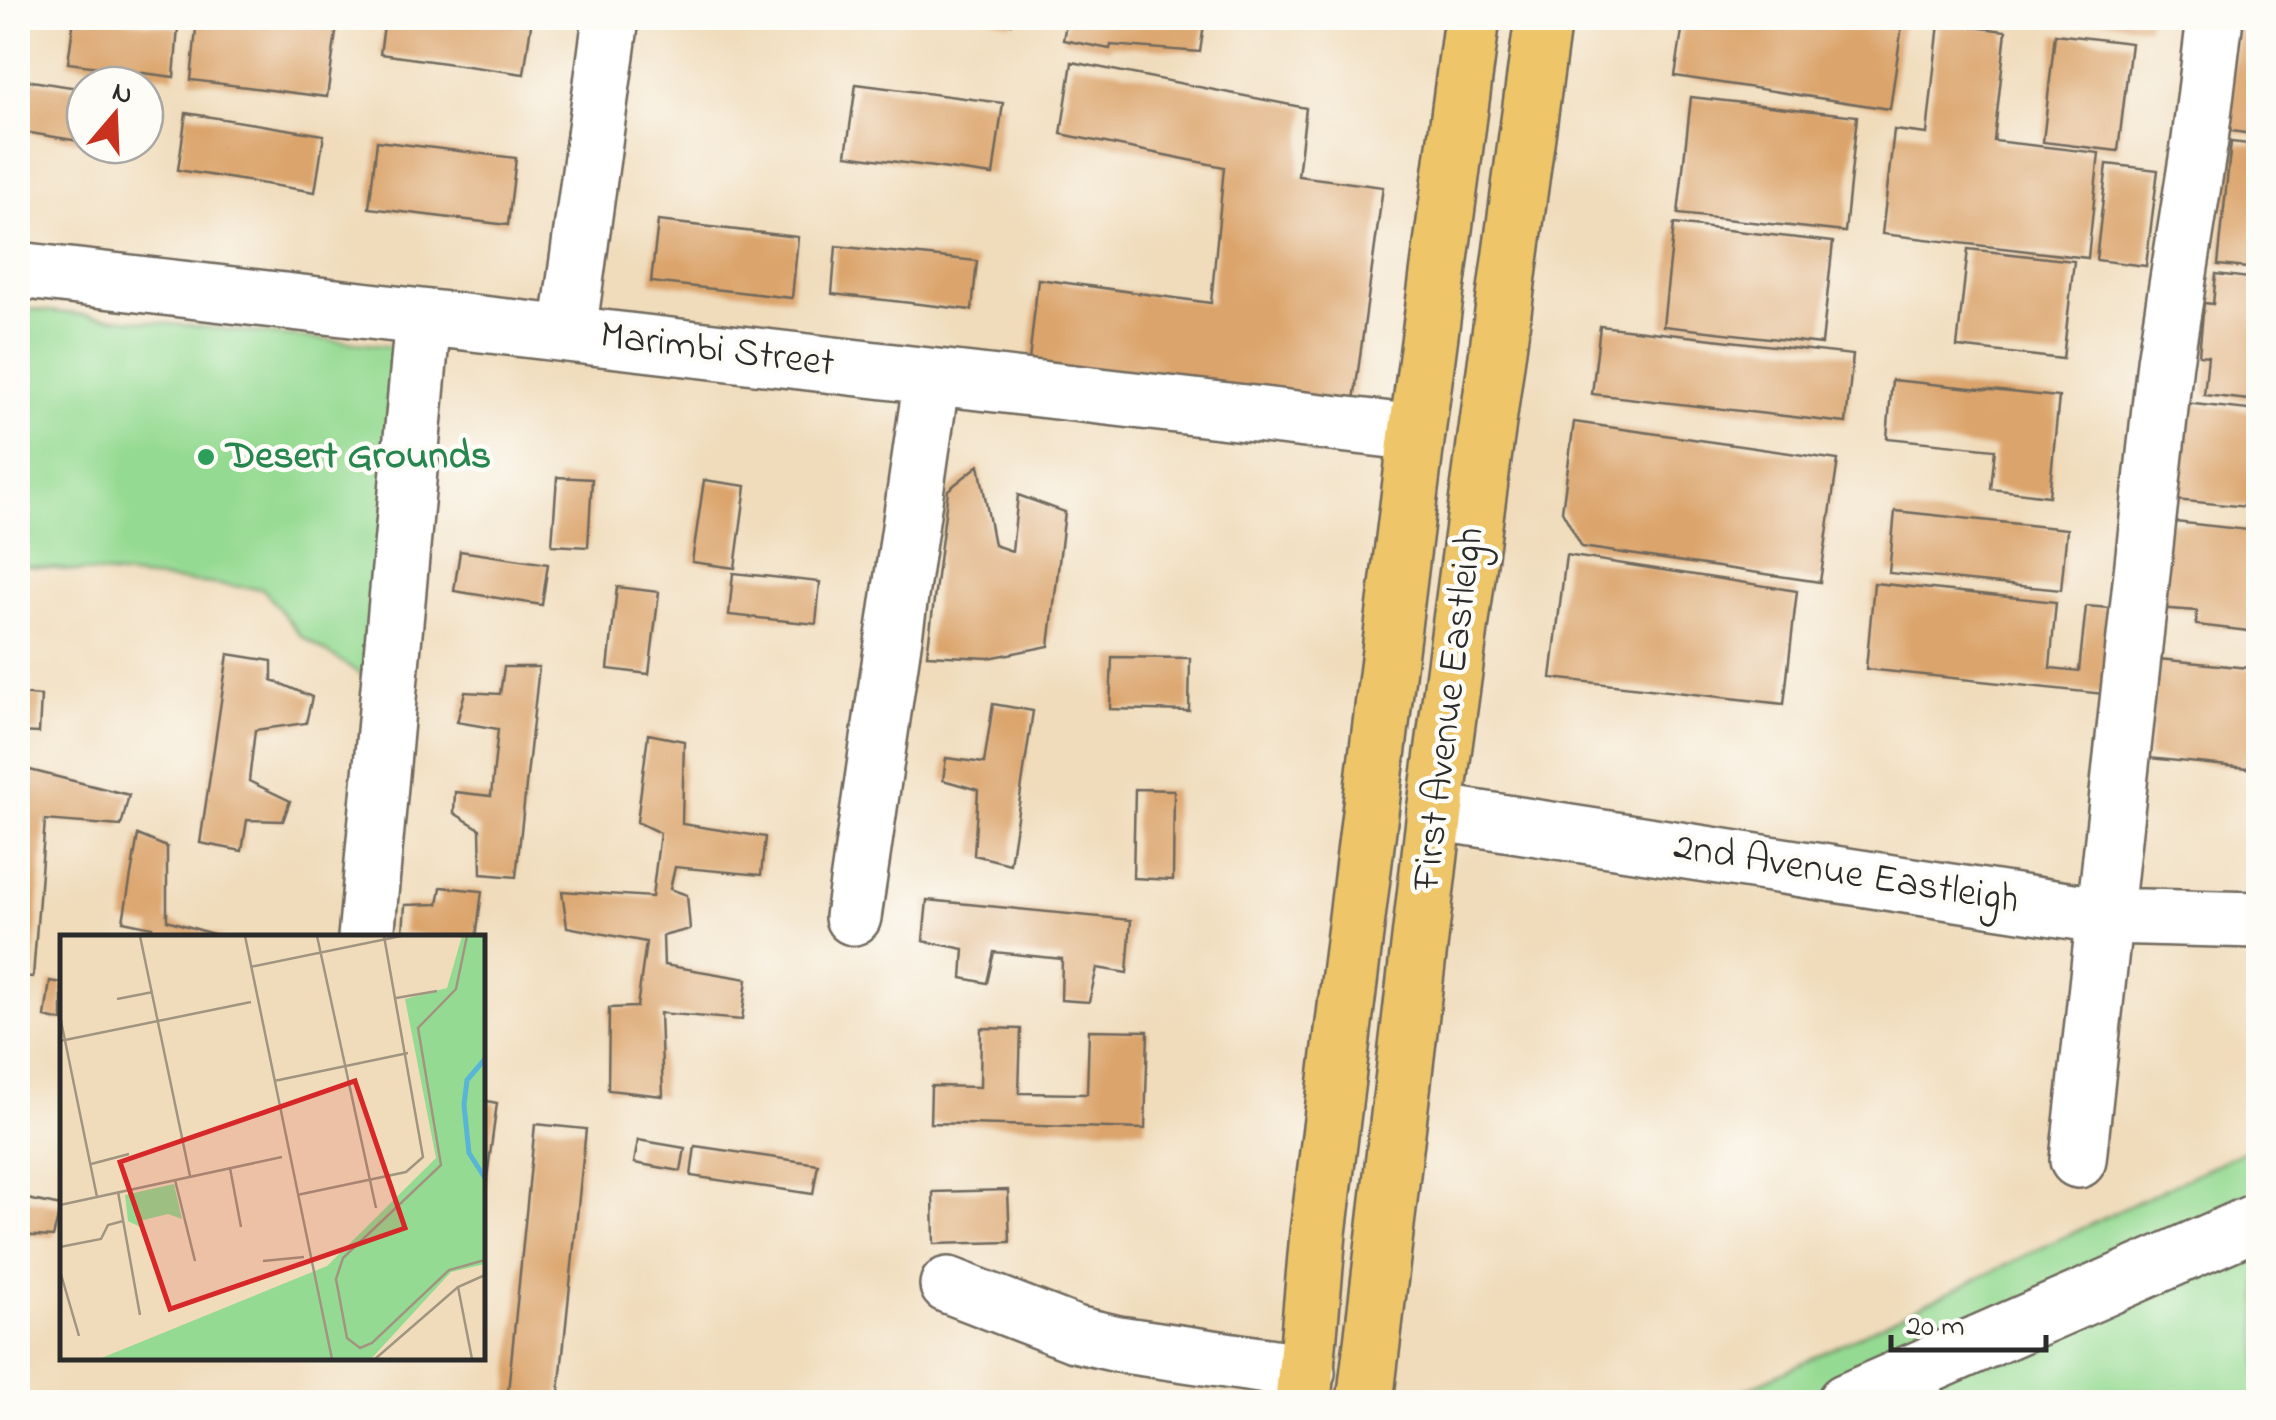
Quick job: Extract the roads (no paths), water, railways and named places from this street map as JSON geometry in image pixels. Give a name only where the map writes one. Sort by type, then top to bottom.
[{"type":"main road","name":"First Avenue Eastleigh","points":[[1305,1387],[1318,1233],[1472,18]]},
{"type":"main road","name":"First Avenue Eastleigh","points":[[1365,1402],[1435,812],[1543,18]]},
{"type":"street","points":[[568,333],[611,18]]},
{"type":"street","points":[[2078,1160],[2164,362],[2200,140],[2215,18]]},
{"type":"street","name":"Marimbi Street","points":[[18,270],[1417,433]]},
{"type":"street","points":[[366,935],[423,318]]},
{"type":"street","points":[[852,917],[932,377]]},
{"type":"street","name":"2nd Avenue Eastleigh","points":[[1435,812],[2105,916],[2258,920]]},
{"type":"street","points":[[1845,1402],[2258,1221]]},
{"type":"street","points":[[948,1285],[1089,1338],[1305,1387]]},
{"type":"place","name":"Desert Grounds","points":[[206,457]]}]
